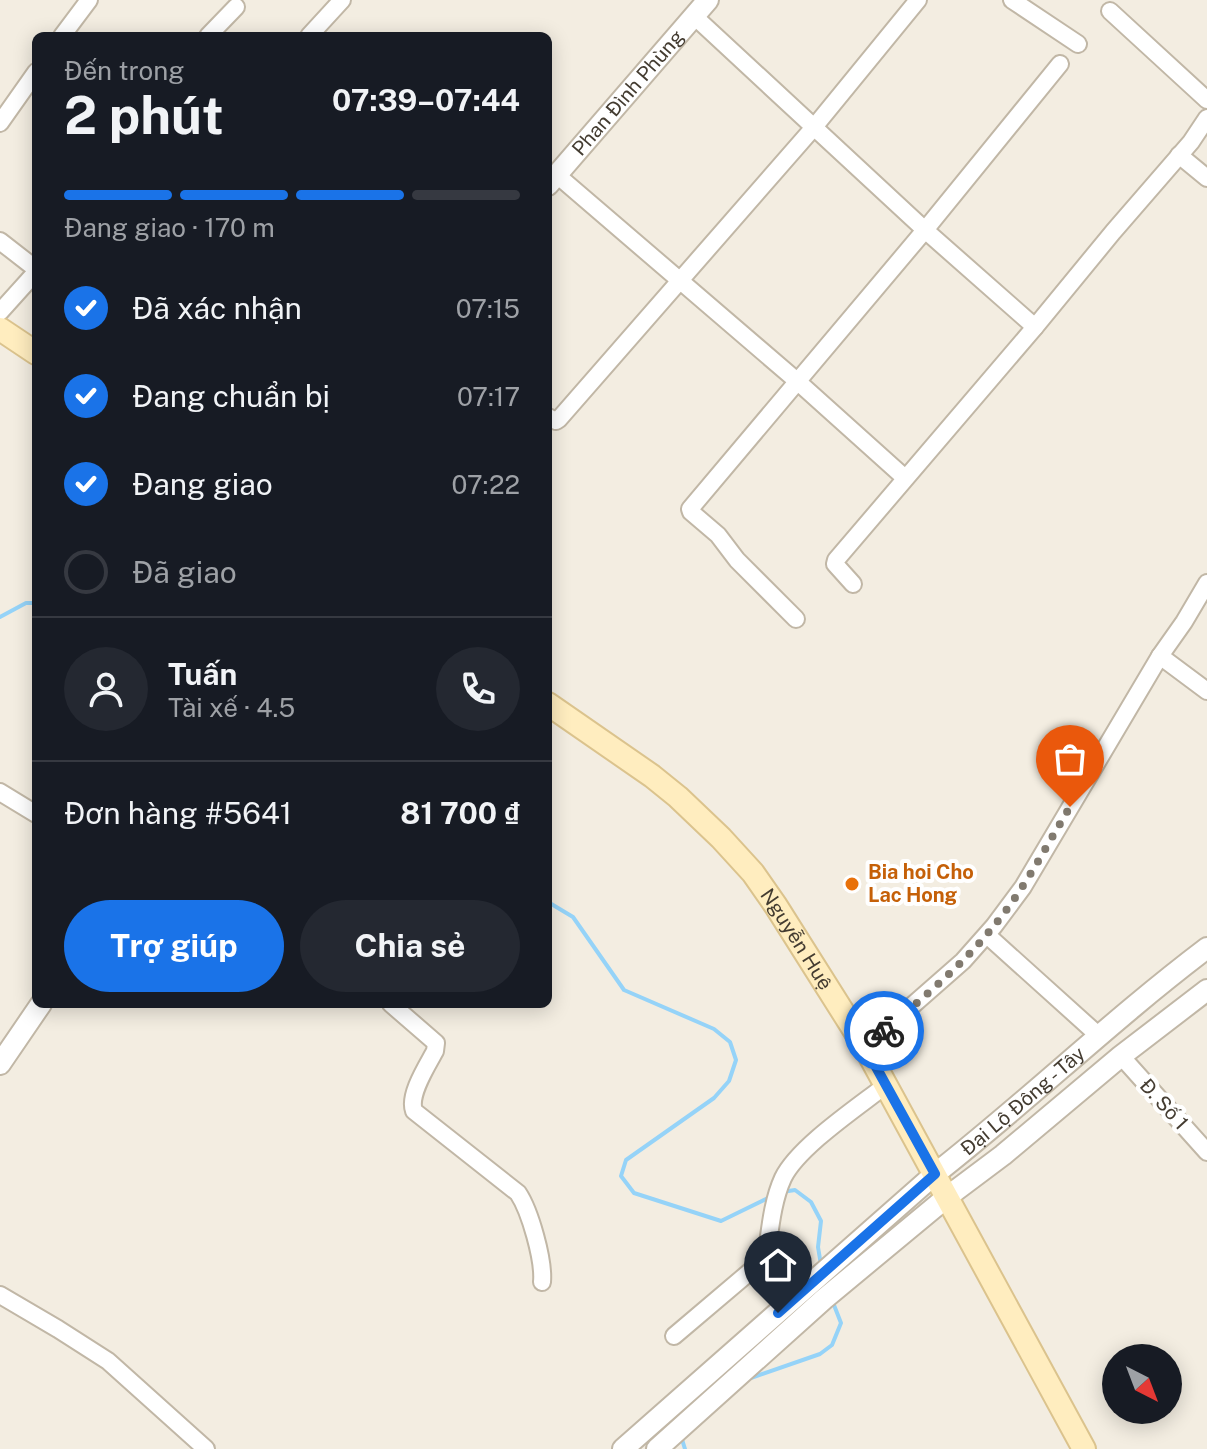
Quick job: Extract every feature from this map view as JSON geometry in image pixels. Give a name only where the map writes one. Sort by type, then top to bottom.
[{"type":"main road","points":[[0,329],[32,350]]},
{"type":"main road","name":"Nguyễn Huệ","points":[[552,707],[678,797],[753,873],[865,1047],[1084,1449]]},
{"type":"street","points":[[65,32],[89,0]]},
{"type":"street","points":[[313,32],[342,0]]},
{"type":"street","name":"Phan Đình Phùng","points":[[552,180],[708,0]]},
{"type":"street","points":[[552,419],[559,419],[815,126],[918,0]]},
{"type":"street","points":[[1012,0],[1078,44]]},
{"type":"street","points":[[211,32],[235,2]]},
{"type":"street","points":[[1110,11],[1207,100]]},
{"type":"street","points":[[694,16],[925,230],[1035,327]]},
{"type":"street","points":[[796,619],[690,509],[1060,64]]},
{"type":"street","points":[[0,123],[32,78]]},
{"type":"street","points":[[853,584],[835,564],[836,560],[1191,142],[1207,118]]},
{"type":"street","points":[[1179,155],[1207,178]]},
{"type":"street","points":[[552,180],[679,281],[905,478]]},
{"type":"street","points":[[0,241],[32,268]]},
{"type":"street","points":[[0,312],[32,276]]},
{"type":"street","points":[[865,1047],[963,961],[1023,887],[1160,656],[1207,583]]},
{"type":"street","points":[[1160,656],[1207,691]]},
{"type":"street","points":[[0,792],[32,812]]},
{"type":"street","points":[[987,935],[1098,1035]]},
{"type":"street","name":"Đại Lộ Đông - Tây","points":[[623,1449],[935,1174],[985,1135],[1098,1035],[1207,948]]},
{"type":"street","name":"Đại Lộ Đông - Tây","points":[[657,1449],[831,1294],[947,1197],[1207,990]]},
{"type":"street","points":[[0,1064],[38,1008]]},
{"type":"street","points":[[396,1008],[436,1043],[411,1106],[518,1193],[529,1215],[543,1271],[542,1282]]},
{"type":"street","name":"Đ. Số 1","points":[[1121,1056],[1207,1152]]},
{"type":"street","points":[[674,1336],[766,1258],[776,1197],[784,1175],[808,1148],[886,1085]]},
{"type":"street","points":[[0,1295],[108,1361],[206,1449]]},
{"type":"waterway","points":[[0,617],[26,603],[32,603]]},
{"type":"waterway","points":[[552,904],[573,917],[624,990],[714,1029],[730,1042],[736,1060],[729,1081],[714,1098],[626,1160],[621,1176],[634,1193],[721,1221],[770,1197]]},
{"type":"waterway","points":[[782,1192],[795,1190],[811,1202],[821,1221],[818,1247],[821,1265]]},
{"type":"waterway","points":[[748,1379],[820,1354],[832,1345],[841,1323],[832,1300]]},
{"type":"waterway","points":[[681,1436],[685,1449]]},
{"type":"way so far","points":[[884,1031],[963,961],[994,926],[1023,887],[1070,807]]},
{"type":"place","name":"Bia hoi Cho Lac Hong","points":[[852,884]]},
{"type":"route","points":[[778,1313],[935,1174],[865,1047],[884,1031]]}]
